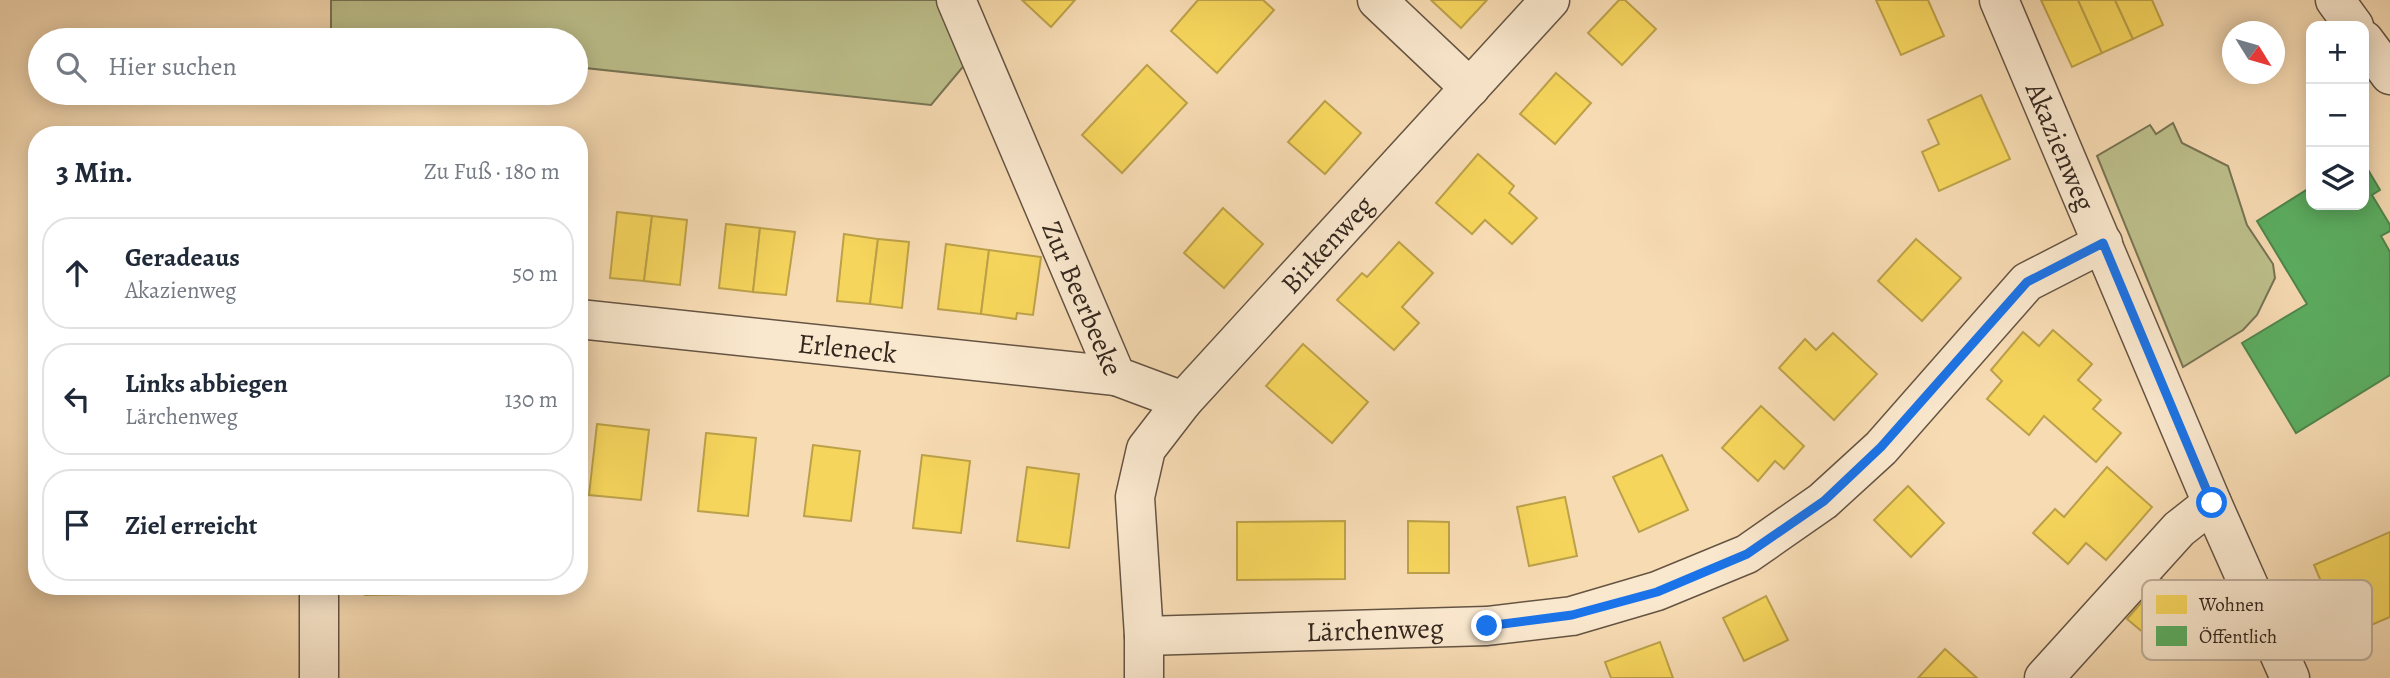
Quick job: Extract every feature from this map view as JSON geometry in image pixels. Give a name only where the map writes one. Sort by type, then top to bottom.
[{"type":"street","name":"Zur Beerbeeke","points":[[956,0],[1116,376],[1183,401]]},
{"type":"street","points":[[1377,0],[1470,88]]},
{"type":"street","name":"Birkenweg","points":[[1183,401],[1550,0]]},
{"type":"street","name":"Akazienweg","points":[[1999,0],[2246,580]]},
{"type":"street","points":[[2335,0],[2350,21]]},
{"type":"street","points":[[2369,47],[2390,75]]},
{"type":"street","name":"Lärchenweg","points":[[1144,636],[1487,626],[1572,615],[1670,586],[1747,554],[1824,501],[1881,447],[2027,282],[2103,243]]},
{"type":"street","name":"Erleneck","points":[[588,320],[1116,376]]},
{"type":"street","points":[[1144,678],[1135,497],[1146,449],[1183,401]]},
{"type":"street","points":[[2044,678],[2179,529],[2212,503]]},
{"type":"street","points":[[319,595],[320,678]]},
{"type":"street","name":"Akazienweg","points":[[2282,660],[2290,678]]},
{"type":"green space","points":[[331,0],[949,0],[972,56],[931,105],[588,68],[588,28],[331,28]]},
{"type":"green space","points":[[2173,123],[2182,143],[2228,166],[2247,225],[2273,264],[2275,278],[2257,315],[2243,330],[2183,367],[2097,156],[2150,125],[2156,134]]},
{"type":"building: Wohnen","points":[[1022,0],[1075,0],[1051,27]]},
{"type":"building: Wohnen","points":[[1198,0],[1263,0],[1274,10],[1217,73],[1171,31]]},
{"type":"building: Wohnen","points":[[1431,0],[1487,0],[1461,28]]},
{"type":"building: Wohnen","points":[[1619,0],[1625,0],[1656,29],[1622,65],[1588,33]]},
{"type":"building: Wohnen","points":[[1876,0],[1928,0],[1944,36],[1901,55]]},
{"type":"building: Wohnen","points":[[2041,0],[2078,0],[2102,53],[2072,67]]},
{"type":"building: Wohnen","points":[[2078,0],[2115,0],[2133,39],[2102,53]]},
{"type":"building: Wohnen","points":[[2115,0],[2152,0],[2163,25],[2133,39]]},
{"type":"building: Wohnen","points":[[1147,65],[1187,103],[1122,173],[1082,135]]},
{"type":"building: Wohnen","points":[[1556,73],[1591,103],[1555,144],[1520,114]]},
{"type":"building: Wohnen","points":[[1981,95],[2010,159],[1939,191],[1922,152],[1939,144],[1928,120]]},
{"type":"building: Wohnen","points":[[1325,101],[1361,133],[1325,174],[1288,142]]},
{"type":"building: Wohnen","points":[[1478,154],[1514,186],[1509,193],[1537,218],[1512,244],[1485,220],[1472,234],[1436,203]]},
{"type":"building: Wohnen","points":[[1223,208],[1263,244],[1224,288],[1184,253]]},
{"type":"building: Wohnen","points":[[617,212],[652,216],[644,281],[610,278]]},
{"type":"building: Wohnen","points":[[652,216],[687,220],[680,285],[644,281]]},
{"type":"building: Wohnen","points":[[726,224],[760,228],[753,292],[719,288]]},
{"type":"building: Wohnen","points":[[760,228],[795,232],[786,295],[753,292]]},
{"type":"building: Wohnen","points":[[844,234],[878,239],[870,304],[837,301]]},
{"type":"building: Wohnen","points":[[878,239],[909,242],[902,308],[870,304]]},
{"type":"building: Wohnen","points":[[1916,239],[1961,278],[1922,321],[1878,281]]},
{"type":"building: Wohnen","points":[[1399,242],[1433,273],[1402,307],[1419,323],[1394,350],[1337,300],[1362,273],[1367,277]]},
{"type":"building: Wohnen","points":[[946,244],[989,250],[981,314],[938,309]]},
{"type":"building: Wohnen","points":[[989,250],[1041,257],[1033,315],[1017,313],[1016,319],[981,314]]},
{"type":"building: Wohnen","points":[[2053,330],[2092,364],[2078,380],[2101,400],[2093,409],[2121,433],[2096,462],[2044,416],[2029,435],[1987,399],[2002,381],[1991,370],[2023,332],[2039,346]]},
{"type":"building: Wohnen","points":[[1833,333],[1877,374],[1834,420],[1779,368],[1805,339],[1816,350]]},
{"type":"building: Wohnen","points":[[1303,344],[1368,402],[1332,443],[1266,386]]},
{"type":"building: Wohnen","points":[[1761,406],[1804,446],[1784,469],[1775,461],[1758,481],[1722,448]]},
{"type":"building: Wohnen","points":[[597,424],[649,430],[641,500],[589,495]]},
{"type":"building: Wohnen","points":[[706,433],[756,438],[748,516],[698,511]]},
{"type":"building: Wohnen","points":[[813,445],[860,451],[851,521],[804,516]]},
{"type":"building: Wohnen","points":[[922,455],[970,461],[961,533],[913,528]]},
{"type":"building: Wohnen","points":[[1662,455],[1688,510],[1639,532],[1613,477]]},
{"type":"building: Wohnen","points":[[1027,467],[1079,474],[1069,548],[1017,541]]},
{"type":"building: Wohnen","points":[[2107,467],[2152,507],[2106,560],[2086,543],[2068,564],[2033,533],[2055,509],[2064,517]]},
{"type":"building: Wohnen","points":[[1908,486],[1944,523],[1911,557],[1874,520]]},
{"type":"building: Wohnen","points":[[1565,497],[1577,556],[1529,566],[1517,507]]},
{"type":"building: Wohnen","points":[[1345,521],[1345,579],[1237,580],[1237,522]]},
{"type":"building: Wohnen","points":[[1408,521],[1449,522],[1449,573],[1408,573]]},
{"type":"building: Wohnen","points":[[2390,532],[2390,617],[2372,625],[2372,580],[2320,580],[2314,565]]},
{"type":"building: Wohnen","points":[[1766,596],[1788,640],[1744,661],[1723,618]]},
{"type":"building: Wohnen","points":[[2142,602],[2142,632],[2127,619]]},
{"type":"building: Wohnen","points":[[1660,642],[1673,678],[1611,678],[1605,662]]},
{"type":"building: Wohnen","points":[[1945,649],[1977,678],[1918,678]]},
{"type":"building: Öffentlich","points":[[2369,171],[2380,190],[2372,195],[2390,225],[2390,231],[2381,236],[2390,252],[2390,375],[2296,433],[2242,343],[2307,304],[2257,221],[2306,190],[2306,210],[2369,210]]},
{"type":"route","points":[[1487,626],[1572,615],[1657,592],[1747,554],[1824,501],[1881,447],[2027,282],[2103,243],[2212,503]]}]
